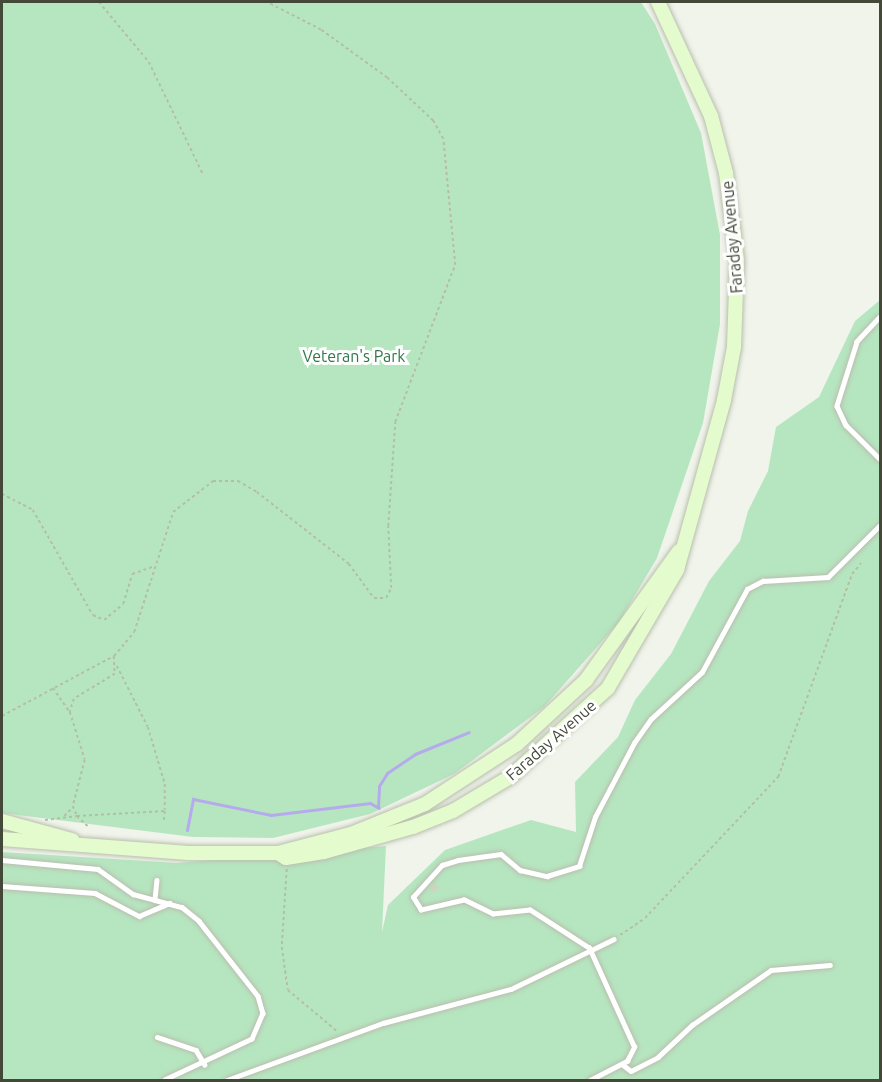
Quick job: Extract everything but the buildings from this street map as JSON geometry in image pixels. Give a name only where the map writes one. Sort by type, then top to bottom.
[{"type":"main road","name":"Faraday Avenue","points":[[2,821],[74,841],[188,853],[282,855],[363,843],[453,811],[530,761],[608,688],[651,621],[677,570],[679,551],[724,400],[734,347],[737,260],[726,173],[711,116],[658,2]]},
{"type":"main road","name":"Faraday Avenue","points":[[282,855],[351,834],[424,804],[517,744],[612,649],[679,551]]},
{"type":"main road","name":"Faraday Avenue","points":[[2,839],[43,845],[74,841]]},
{"type":"lane","points":[[880,317],[857,342],[837,406],[846,425],[880,459]]},
{"type":"lane","points":[[591,1080],[622,1064],[633,1054],[629,1033],[591,953],[531,910],[493,914],[459,900],[421,910],[413,897],[442,865],[456,860],[501,854],[520,870],[547,876],[579,866],[595,817],[634,743],[705,669],[747,589],[763,581],[828,577],[880,525]]},
{"type":"lane","points":[[2,860],[94,868],[134,894],[169,903],[199,921],[262,1008],[256,1036],[206,1065],[165,1080]]},
{"type":"lane","points":[[155,900],[157,880]]},
{"type":"lane","points":[[2,886],[96,893],[139,916],[169,903]]},
{"type":"lane","points":[[226,1080],[297,1059],[343,1036],[512,989],[591,953],[614,939]]},
{"type":"lane","points":[[622,1064],[631,1071],[658,1057],[692,1025],[771,970],[830,965]]},
{"type":"lane","points":[[157,1036],[196,1050],[206,1065]]},
{"type":"path","points":[[99,2],[149,62],[203,174]]},
{"type":"path","points":[[2,716],[114,656],[134,632],[173,512],[185,497],[213,481],[231,480],[256,492],[349,564],[374,598],[386,598],[392,574],[388,526],[395,422],[455,265],[446,152],[433,121],[387,78],[321,30],[266,2]]},
{"type":"path","points":[[2,494],[33,510],[93,615],[105,620],[123,604],[132,574],[156,566]]},
{"type":"path","points":[[614,939],[645,918],[778,777],[852,574],[861,563]]},
{"type":"path","points":[[114,656],[148,727],[165,784],[164,823]]},
{"type":"path","points":[[70,712],[74,699],[103,684],[117,665]]},
{"type":"path","points":[[53,688],[70,712],[85,760],[73,806],[63,817]]},
{"type":"path","points":[[73,806],[77,816],[90,828]]},
{"type":"path","points":[[45,822],[63,817],[165,811]]},
{"type":"path","points":[[282,855],[289,886],[282,947],[288,990],[343,1036]]},
{"type":"green space","name":"Veteran's Park","points":[[2,2],[641,2],[655,24],[701,133],[720,235],[720,324],[703,423],[657,558],[619,622],[544,707],[454,774],[370,814],[273,838],[193,837],[2,813]]},
{"type":"green space","points":[[880,300],[880,1080],[2,1080],[2,852],[177,863],[386,846],[382,932],[388,905],[445,850],[531,820],[576,832],[575,782],[618,737],[635,700],[671,654],[709,581],[740,541],[748,511],[768,471],[776,427],[819,397],[855,321]]},
{"type":"waterway","points":[[378,807],[379,786],[387,773],[415,754],[469,732]]},
{"type":"waterway","points":[[187,830],[193,799],[271,815],[370,803],[379,808]]}]
